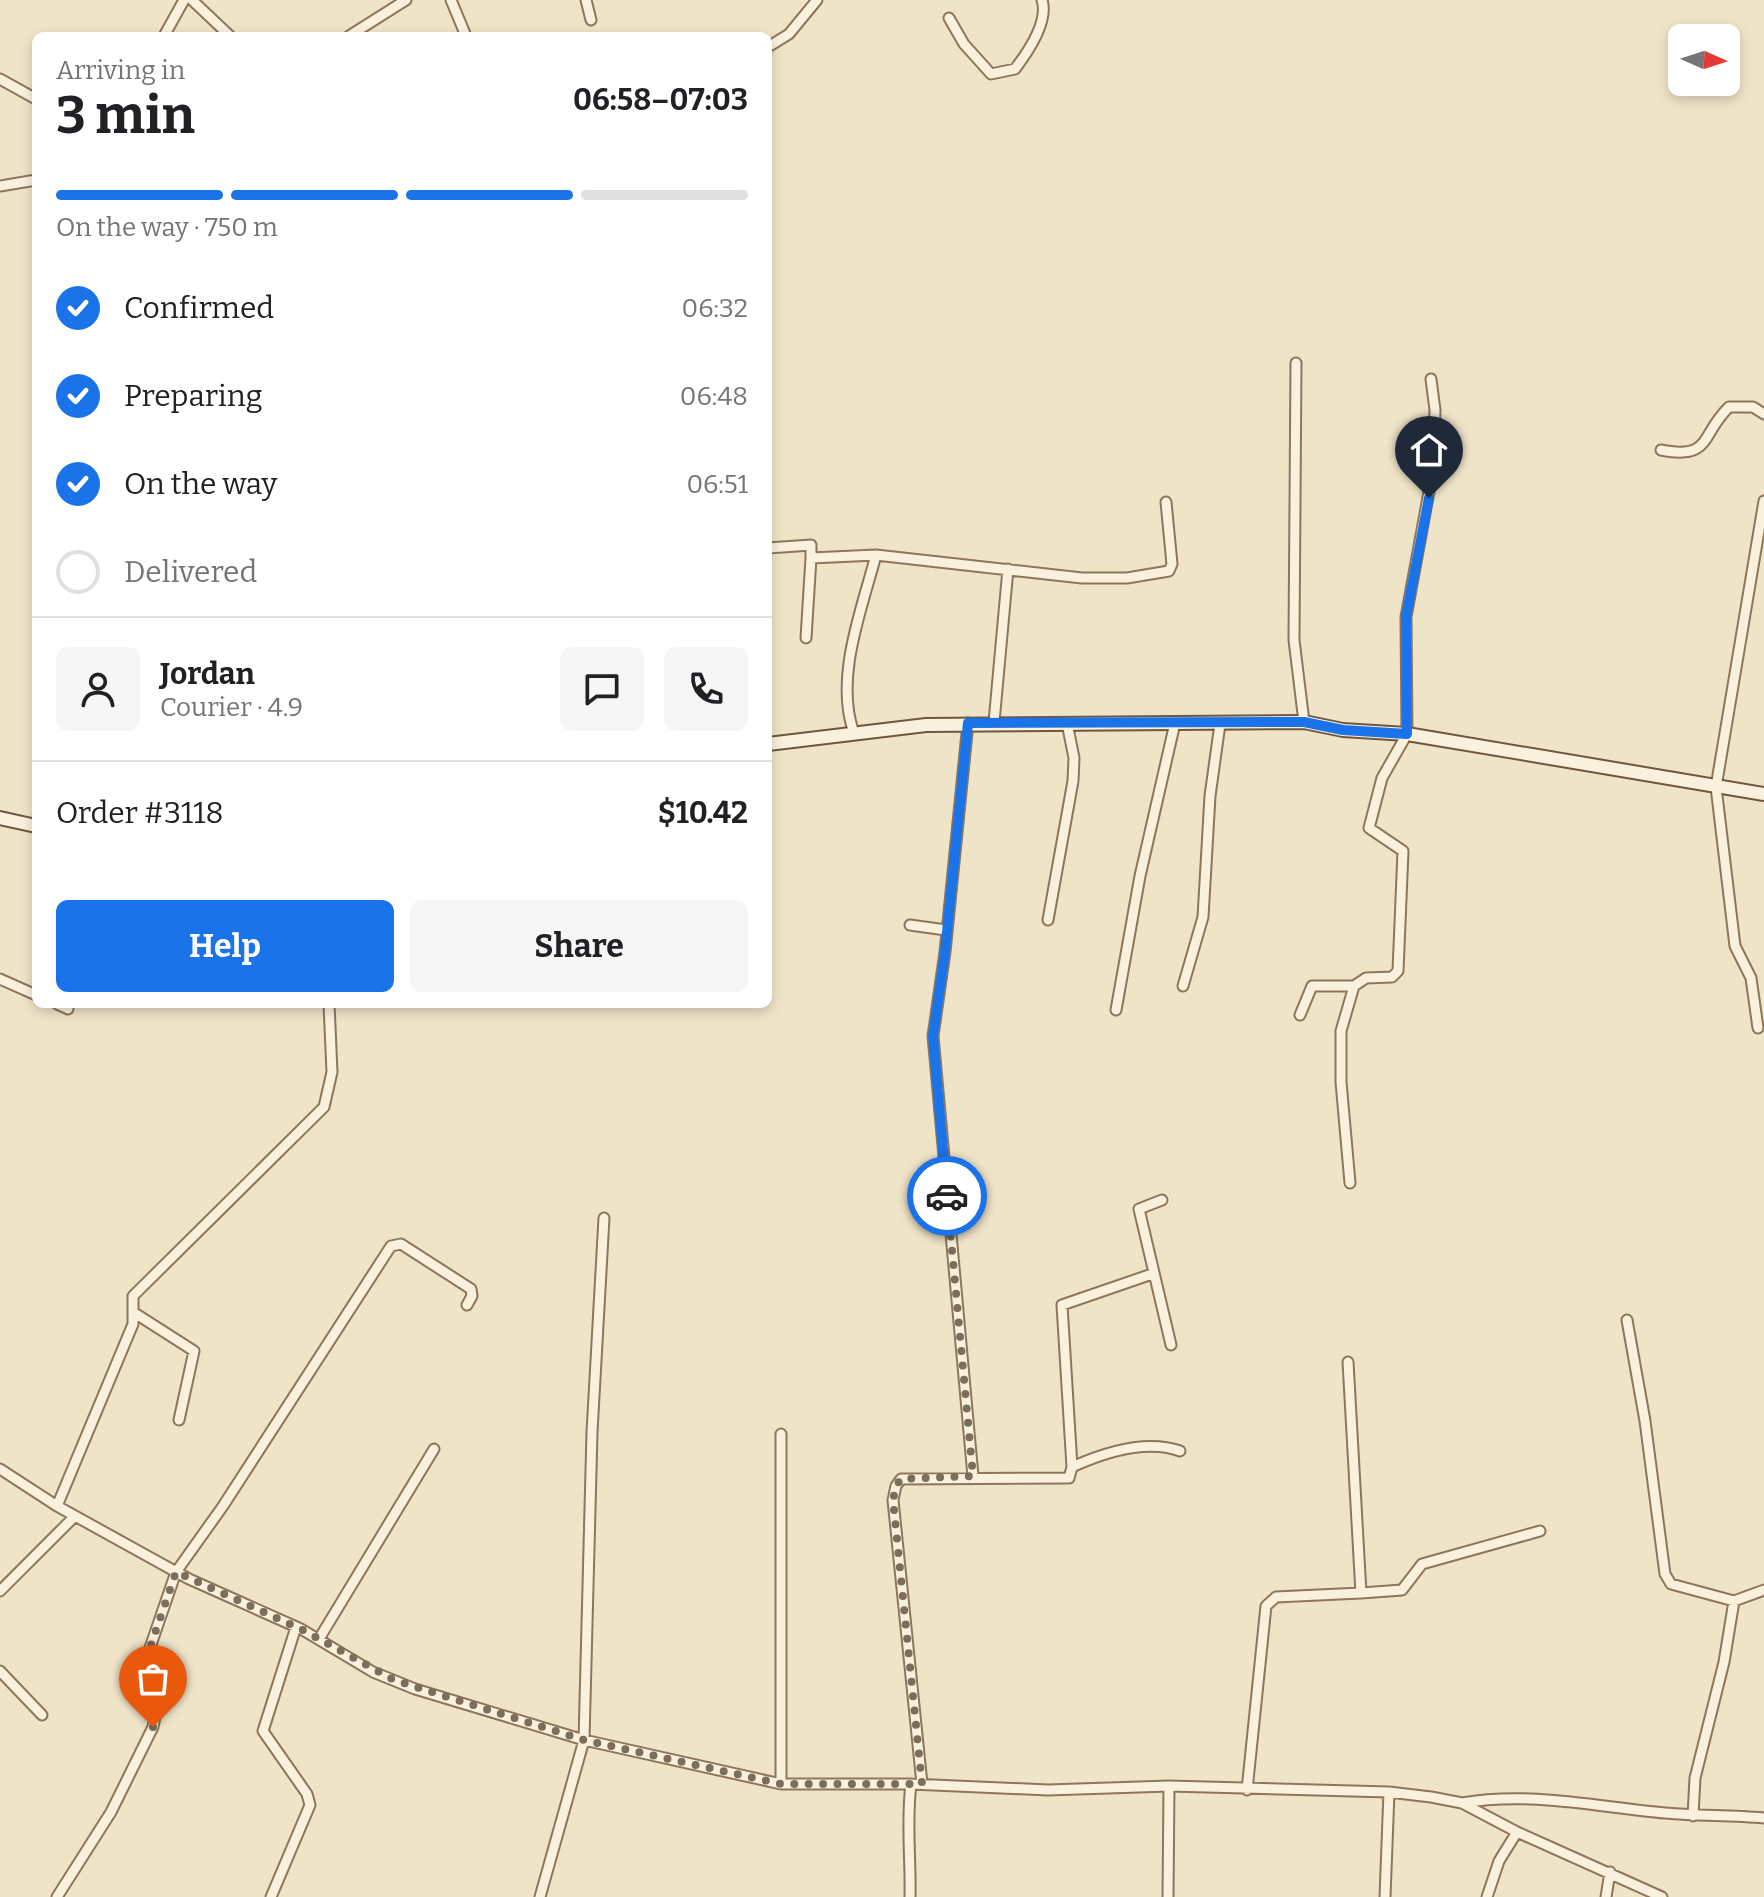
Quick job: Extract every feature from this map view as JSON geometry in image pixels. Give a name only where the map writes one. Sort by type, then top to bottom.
[{"type":"street","points":[[166,32],[184,0]]},
{"type":"street","points":[[192,0],[226,32]]},
{"type":"street","points":[[355,32],[406,0]]},
{"type":"street","points":[[451,0],[464,32]]},
{"type":"street","points":[[586,0],[591,20]]},
{"type":"street","points":[[772,45],[789,34],[817,0]]},
{"type":"street","points":[[949,18],[964,44],[991,74],[1015,69],[1028,52],[1045,13],[1042,0]]},
{"type":"street","points":[[0,79],[32,97]]},
{"type":"street","points":[[0,186],[32,181]]},
{"type":"street","points":[[1296,363],[1294,640],[1304,722]]},
{"type":"street","points":[[1300,1015],[1312,986],[1354,986],[1366,978],[1392,977],[1398,971],[1404,894],[1400,877],[1403,851],[1369,828],[1382,778],[1407,734],[1406,617],[1433,470],[1435,410],[1431,379]]},
{"type":"street","points":[[1661,450],[1685,455],[1694,452],[1703,446],[1719,417],[1729,407],[1753,407],[1764,414]]},
{"type":"street","points":[[1758,1028],[1751,978],[1735,946],[1716,787],[1764,501]]},
{"type":"street","points":[[811,558],[876,555],[1101,579],[1169,571],[1172,564],[1166,502]]},
{"type":"street","points":[[772,548],[811,545],[806,638]]},
{"type":"street","points":[[854,733],[847,713],[849,668],[876,555]]},
{"type":"street","points":[[994,722],[1008,569]]},
{"type":"street","points":[[772,743],[968,723],[1304,722],[1343,730],[1407,734],[1764,794]]},
{"type":"street","points":[[968,723],[933,1036],[973,1476]]},
{"type":"street","points":[[1048,920],[1073,781],[1074,758],[1067,723]]},
{"type":"street","points":[[1116,1010],[1140,876],[1175,723]]},
{"type":"street","points":[[1183,986],[1203,917],[1210,796],[1220,724]]},
{"type":"street","points":[[0,818],[32,825]]},
{"type":"street","points":[[910,925],[946,930]]},
{"type":"street","points":[[0,979],[32,993]]},
{"type":"street","points":[[1350,1183],[1341,1082],[1341,1031],[1354,986]]},
{"type":"street","points":[[57,1506],[133,1324],[133,1296],[324,1107],[332,1072],[329,1008]]},
{"type":"street","points":[[1162,1200],[1139,1209],[1171,1345]]},
{"type":"street","points":[[540,1897],[584,1740],[592,1432],[604,1218]]},
{"type":"street","points":[[57,1897],[111,1812],[153,1727],[155,1717],[143,1686],[143,1668],[176,1572],[223,1506],[391,1246],[401,1244],[471,1289],[472,1296],[467,1305]]},
{"type":"street","points":[[910,1897],[912,1869],[907,1819],[916,1784],[894,1492],[901,1479],[973,1476],[1064,1481],[1071,1474],[1072,1467],[1062,1305],[1152,1274]]},
{"type":"street","points":[[133,1312],[194,1351],[179,1420]]},
{"type":"street","points":[[1627,1320],[1645,1421],[1665,1574],[1671,1584],[1734,1601],[1764,1590]]},
{"type":"street","points":[[1348,1362],[1361,1593]]},
{"type":"street","points":[[781,1434],[781,1784]]},
{"type":"street","points":[[1072,1467],[1093,1457],[1148,1446],[1164,1446],[1180,1451]]},
{"type":"street","points":[[319,1639],[434,1449]]},
{"type":"street","points":[[0,1469],[57,1506],[176,1572],[296,1627],[373,1672],[415,1689],[584,1740],[781,1784],[916,1784],[1048,1790],[1169,1786],[1389,1792],[1462,1803],[1485,1799],[1563,1801],[1693,1816],[1764,1818]]},
{"type":"street","points":[[0,1591],[75,1516]]},
{"type":"street","points":[[1247,1790],[1266,1606],[1276,1597],[1402,1590],[1408,1587],[1422,1564],[1540,1531]]},
{"type":"street","points":[[1693,1816],[1695,1778],[1724,1662],[1734,1601]]},
{"type":"street","points":[[271,1897],[310,1805],[307,1794],[263,1731],[296,1627]]},
{"type":"street","points":[[0,1671],[42,1715]]},
{"type":"street","points":[[1168,1897],[1169,1786]]},
{"type":"street","points":[[1385,1897],[1389,1792]]},
{"type":"street","points":[[1462,1803],[1517,1832],[1662,1897]]},
{"type":"street","points":[[1487,1897],[1499,1861],[1517,1832]]},
{"type":"street","points":[[1606,1897],[1610,1872]]},
{"type":"way so far","points":[[153,1727],[155,1717],[143,1686],[143,1668],[168,1605],[176,1572],[301,1629],[373,1672],[415,1689],[584,1740],[781,1784],[922,1784],[893,1500],[901,1479],[973,1476],[947,1196]]},
{"type":"route","points":[[947,1196],[933,1036],[945,952],[968,723],[1304,722],[1343,730],[1407,734],[1406,617],[1429,498]]}]
